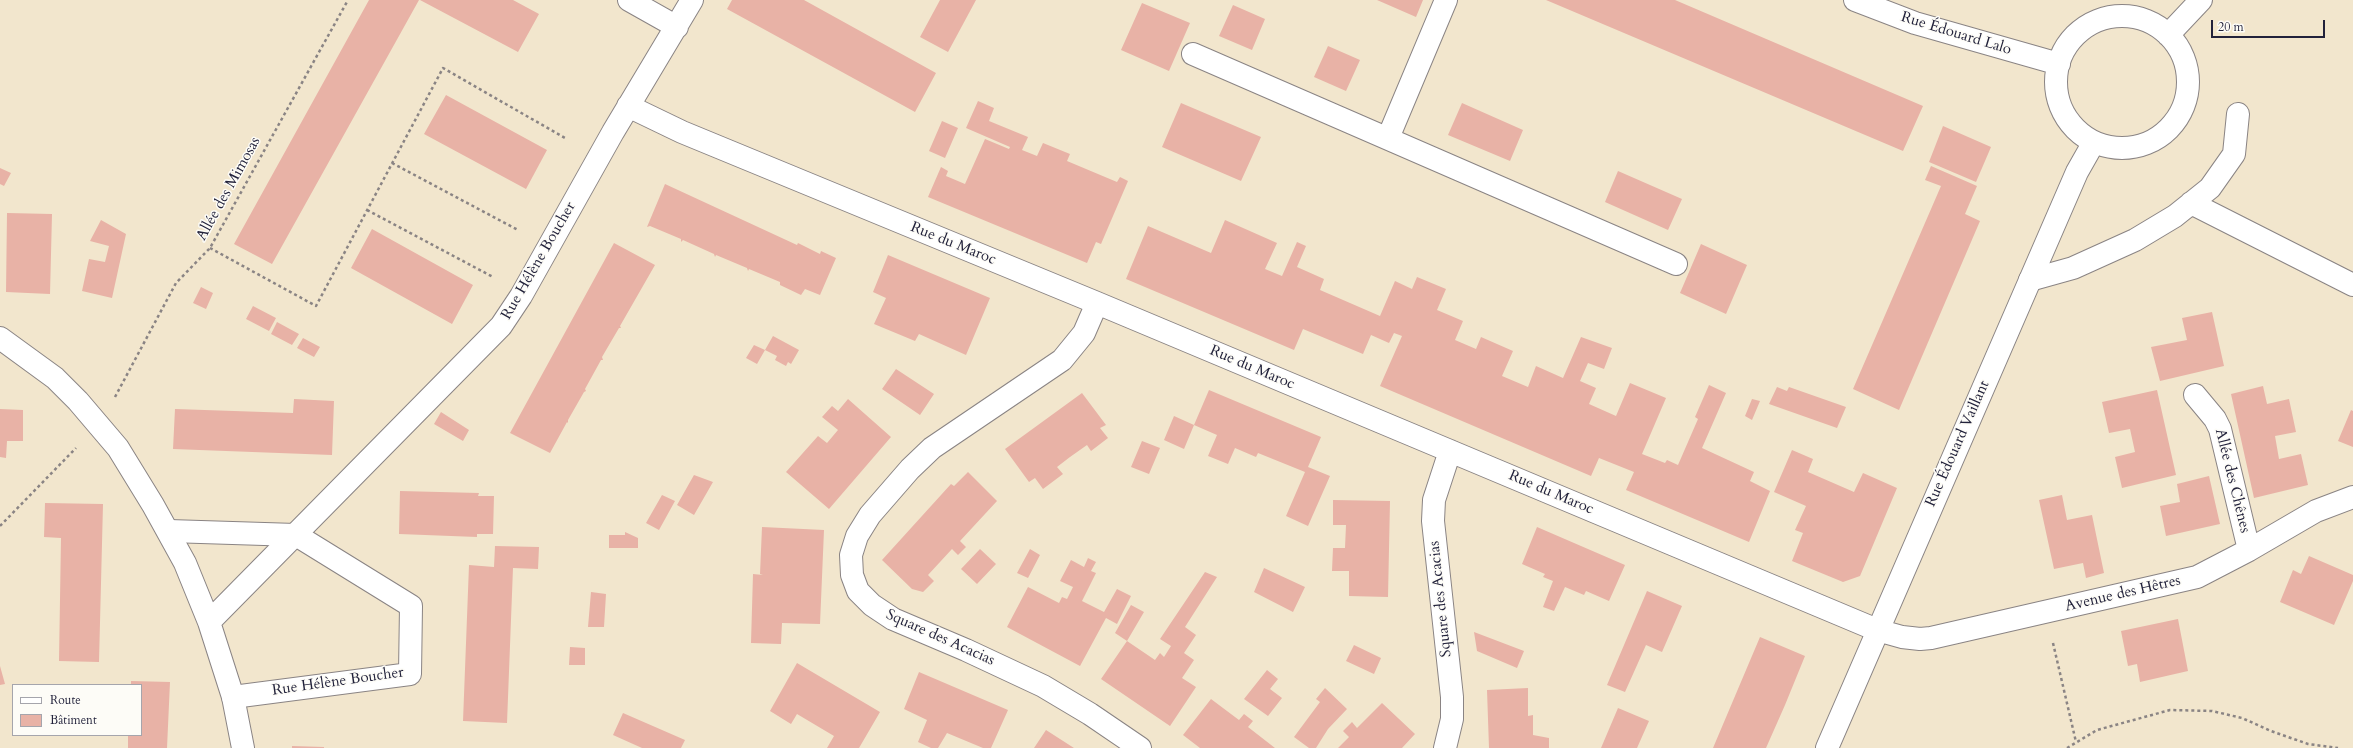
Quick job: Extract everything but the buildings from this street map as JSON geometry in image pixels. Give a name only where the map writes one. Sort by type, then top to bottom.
[{"type":"street","points":[[629,0],[677,26]]},
{"type":"street","name":"Rue Hélène Boucher","points":[[210,622],[501,326],[521,296],[628,106],[692,0]]},
{"type":"street","points":[[1388,138],[1446,0]]},
{"type":"street","name":"Rue Édouard Lalo","points":[[1855,0],[1916,23],[2059,64]]},
{"type":"street","points":[[2168,35],[2201,0]]},
{"type":"street","points":[[2124,16],[2152,24],[2168,35],[2182,56],[2188,81],[2185,101],[2176,120],[2154,140],[2134,147],[2114,147],[2094,142],[2075,128],[2062,110],[2057,87],[2059,64],[2067,47],[2080,32],[2105,19],[2124,16]]},
{"type":"street","points":[[1193,54],[1676,264]]},
{"type":"street","name":"Rue du Maroc","points":[[628,106],[682,132],[1097,303],[1877,630]]},
{"type":"street","points":[[2030,280],[2073,268],[2135,240],[2175,216],[2210,188],[2234,154],[2238,114]]},
{"type":"street","name":"Rue Édouard Vaillant","points":[[1827,748],[2077,172],[2094,142]]},
{"type":"street","points":[[2191,203],[2353,285]]},
{"type":"street","name":"Square des Acacias","points":[[1097,303],[1084,333],[1062,360],[932,448],[910,469],[870,516],[857,536],[851,555],[852,575],[858,591],[872,606],[893,619],[966,650],[1043,686],[1090,714],[1140,748]]},
{"type":"street","points":[[0,338],[55,378],[99,425],[137,478],[168,531],[196,588],[210,622],[233,697],[243,748]]},
{"type":"street","name":"Allée des Chênes","points":[[2195,395],[2215,419],[2220,429],[2249,550]]},
{"type":"street","name":"Square des Acacias","points":[[1445,748],[1452,719],[1452,698],[1433,522],[1434,500],[1450,451]]},
{"type":"street","name":"Avenue des Hêtres","points":[[1877,630],[1902,637],[1920,639],[2197,577],[2249,550],[2316,511],[2353,497]]},
{"type":"street","name":"Rue Hélène Boucher","points":[[168,531],[296,535],[411,606],[410,674],[233,697]]},
{"type":"path","name":"Allée des Mimosas","points":[[0,526],[99,425],[176,283],[210,248],[348,0]]},
{"type":"path","points":[[210,248],[316,306],[443,68],[564,138]]},
{"type":"path","points":[[392,163],[518,230]]},
{"type":"path","points":[[367,210],[493,277]]},
{"type":"path","points":[[2046,612],[2076,742]]},
{"type":"path","points":[[2067,748],[2104,727],[2134,718],[2177,710],[2212,711],[2242,718],[2271,732],[2308,744],[2338,748]]}]
